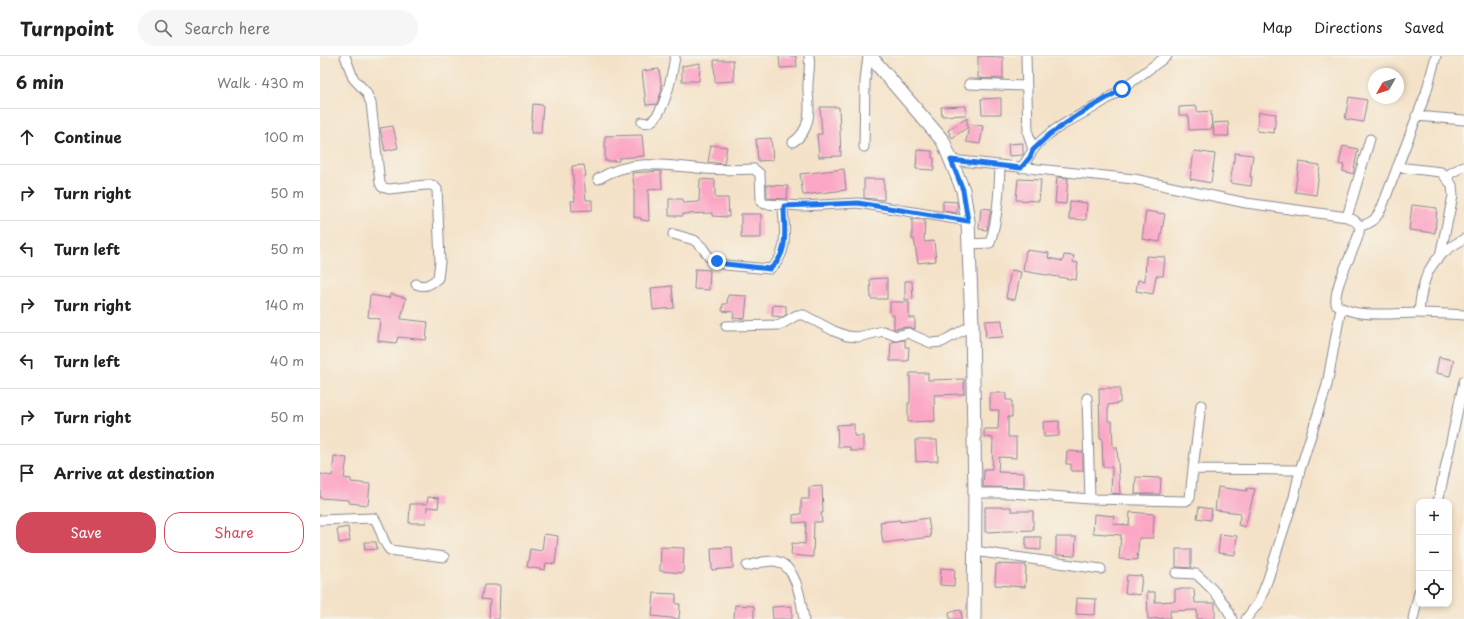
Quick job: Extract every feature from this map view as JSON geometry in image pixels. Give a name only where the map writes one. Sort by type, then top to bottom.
[{"type":"street","points":[[345,56],[353,78],[370,98],[380,183],[382,187],[389,189],[426,184],[432,185],[437,189],[440,262],[438,278],[430,285],[420,286],[416,284]]},
{"type":"street","points":[[642,122],[650,123],[656,119],[672,74],[674,56]]},
{"type":"street","points":[[793,142],[798,139],[806,128],[808,118],[810,101],[808,90],[810,66],[809,56]]},
{"type":"street","points":[[864,147],[865,81],[869,56]]},
{"type":"street","points":[[869,56],[943,141],[963,190],[968,221],[972,325],[974,619]]},
{"type":"street","points":[[1026,56],[1028,133],[1033,150]]},
{"type":"street","points":[[1021,168],[1030,157],[1033,150],[1072,119],[1122,89],[1167,56]]},
{"type":"street","points":[[1360,226],[1371,224],[1376,218],[1426,93],[1436,56]]},
{"type":"street","points":[[969,84],[1026,86]]},
{"type":"street","points":[[1416,116],[1464,120]]},
{"type":"street","points":[[1347,218],[1370,139]]},
{"type":"street","points":[[951,160],[1134,179],[1246,203],[1347,218],[1356,221],[1360,226],[1360,234],[1342,271],[1335,295],[1336,304],[1341,308],[1367,314],[1419,313],[1464,315]]},
{"type":"street","points":[[598,179],[621,168],[639,165],[663,164],[734,170],[754,169],[760,174],[761,202],[784,206],[858,203],[968,221]]},
{"type":"street","points":[[969,244],[990,243],[996,225],[999,201],[1000,166]]},
{"type":"street","points":[[1447,178],[1451,173],[1464,166]]},
{"type":"street","points":[[1397,167],[1442,172],[1452,185],[1454,196],[1440,256]]},
{"type":"street","points":[[674,234],[694,240],[702,247],[709,257],[726,264],[770,269],[779,262],[784,250],[784,206]]},
{"type":"street","points":[[1419,313],[1421,289],[1429,269],[1440,256],[1464,239]]},
{"type":"street","points":[[1246,619],[1259,602],[1268,579],[1294,497],[1300,470],[1326,385],[1341,308]]},
{"type":"street","points":[[726,326],[780,325],[797,315],[804,314],[834,331],[847,336],[858,337],[883,330],[896,336],[908,333],[931,343],[942,342],[972,325]]},
{"type":"street","points":[[1439,499],[1464,381]]},
{"type":"street","points":[[1087,398],[1090,499]]},
{"type":"street","points":[[974,493],[1011,493],[1090,499],[1186,500],[1190,498],[1201,405]]},
{"type":"street","points":[[1193,469],[1300,470]]},
{"type":"street","points":[[320,520],[374,518],[380,529],[385,546],[390,550],[444,557]]},
{"type":"street","points":[[974,551],[1101,570]]},
{"type":"street","points":[[747,566],[775,561],[784,564],[789,569],[799,595],[804,619]]},
{"type":"street","points":[[1176,573],[1196,574],[1228,608],[1232,619]]},
{"type":"street","points":[[1413,619],[1416,606]]},
{"type":"building","points":[[779,56],[796,56],[797,67],[780,68]]},
{"type":"building","points":[[978,56],[1003,57],[1003,79],[978,78]]},
{"type":"building","points":[[714,60],[733,60],[734,81],[715,82]]},
{"type":"building","points":[[700,63],[699,81],[682,81],[682,66]]},
{"type":"building","points":[[659,69],[662,90],[657,104],[646,105],[642,71]]},
{"type":"building","points":[[1349,97],[1367,100],[1363,122],[1345,119]]},
{"type":"building","points":[[1001,98],[1001,114],[982,114],[981,99]]},
{"type":"building","points":[[533,104],[543,105],[541,133],[531,133]]},
{"type":"building","points":[[966,106],[966,115],[942,116],[941,107]]},
{"type":"building","points":[[1197,106],[1197,112],[1211,111],[1212,129],[1189,130],[1188,115],[1179,115],[1179,107]]},
{"type":"building","points":[[820,107],[839,107],[841,156],[819,157],[817,134],[822,134]]},
{"type":"building","points":[[1259,112],[1276,114],[1274,133],[1257,131]]},
{"type":"building","points":[[967,118],[967,128],[952,138],[948,130]]},
{"type":"building","points":[[1228,122],[1229,136],[1214,136],[1213,123]]},
{"type":"building","points":[[969,124],[983,126],[980,144],[966,142]]},
{"type":"building","points":[[393,126],[398,148],[385,151],[380,128]]},
{"type":"building","points":[[642,135],[644,156],[619,158],[619,161],[605,161],[605,136]]},
{"type":"building","points":[[771,138],[773,160],[758,161],[756,139]]},
{"type":"building","points":[[1023,143],[1023,155],[1009,156],[1008,144]]},
{"type":"building","points":[[711,145],[727,147],[724,164],[708,162]]},
{"type":"building","points":[[1343,146],[1358,149],[1353,174],[1343,171],[1344,165],[1339,164]]},
{"type":"building","points":[[917,150],[932,151],[932,158],[934,158],[934,170],[916,169]]},
{"type":"building","points":[[1194,151],[1215,154],[1211,183],[1190,179]]},
{"type":"building","points":[[1235,153],[1253,155],[1250,177],[1252,177],[1251,186],[1230,183]]},
{"type":"building","points":[[1299,162],[1320,165],[1316,195],[1295,192]]},
{"type":"building","points":[[584,165],[586,176],[584,176],[586,200],[592,200],[592,210],[572,211],[571,201],[575,201],[572,166]]},
{"type":"building","points":[[844,169],[846,190],[803,195],[800,174]]},
{"type":"building","points":[[661,171],[662,189],[648,190],[649,221],[634,217],[634,186],[632,173]]},
{"type":"building","points":[[1057,177],[1068,178],[1066,204],[1055,203]]},
{"type":"building","points":[[700,179],[715,180],[715,198],[728,198],[729,217],[712,216],[712,213],[669,216],[669,199],[683,199],[683,203],[699,202]]},
{"type":"building","points":[[864,179],[884,179],[884,200],[864,198]]},
{"type":"building","points":[[1018,179],[1041,180],[1039,201],[1016,200]]},
{"type":"building","points":[[767,185],[788,186],[787,199],[767,198]]},
{"type":"building","points":[[943,201],[957,202],[957,213],[943,211]]},
{"type":"building","points":[[1070,201],[1087,203],[1086,220],[1069,219]]},
{"type":"building","points":[[1412,205],[1437,208],[1435,233],[1409,230]]},
{"type":"building","points":[[981,208],[991,209],[987,230],[979,229]]},
{"type":"building","points":[[1146,211],[1165,214],[1160,242],[1142,239]]},
{"type":"building","points":[[741,214],[761,214],[761,238],[741,238]]},
{"type":"building","points":[[912,219],[925,220],[924,242],[934,241],[936,261],[918,263],[914,239],[912,239]]},
{"type":"building","points":[[1026,250],[1049,253],[1048,258],[1063,261],[1064,255],[1074,256],[1073,262],[1078,263],[1076,280],[1023,271]]},
{"type":"building","points":[[1146,256],[1165,257],[1163,276],[1156,276],[1153,294],[1136,291],[1138,280],[1145,281]]},
{"type":"building","points":[[695,269],[710,270],[709,290],[694,289]]},
{"type":"building","points":[[1011,270],[1021,272],[1015,300],[1006,298]]},
{"type":"building","points":[[887,278],[887,299],[871,299],[870,279]]},
{"type":"building","points":[[905,281],[912,281],[913,299],[905,300]]},
{"type":"building","points":[[672,286],[674,308],[653,310],[651,288]]},
{"type":"building","points":[[390,294],[406,298],[401,319],[428,322],[426,340],[398,337],[396,343],[378,341],[380,319],[368,317],[370,295],[389,298]]},
{"type":"building","points":[[728,295],[747,296],[745,319],[733,318],[734,312],[722,311],[723,304],[727,304]]},
{"type":"building","points":[[890,302],[909,302],[909,318],[915,318],[915,329],[907,327],[894,329],[894,315],[890,315]]},
{"type":"building","points":[[773,305],[786,306],[786,315],[783,317],[772,316]]},
{"type":"building","points":[[1002,320],[1003,337],[986,338],[985,321]]},
{"type":"building","points":[[905,340],[905,347],[909,347],[908,361],[890,361],[891,342]]},
{"type":"building","points":[[1439,357],[1454,360],[1450,376],[1436,373]]},
{"type":"building","points":[[910,373],[928,373],[928,380],[964,379],[964,394],[934,395],[935,421],[908,422],[908,403],[910,403]]},
{"type":"building","points":[[1099,388],[1120,388],[1120,403],[1108,405],[1108,421],[1112,421],[1113,447],[1117,447],[1120,494],[1111,493],[1112,467],[1103,467],[1102,438],[1100,438]]},
{"type":"building","points":[[990,393],[1006,393],[1006,400],[1012,400],[1012,417],[1008,417],[1008,437],[1016,437],[1016,458],[999,457],[998,472],[1024,473],[1024,488],[983,487],[984,469],[992,469],[993,438],[984,437],[984,429],[998,429],[999,410],[990,410]]},
{"type":"building","points":[[1059,421],[1059,436],[1044,437],[1043,422]]},
{"type":"building","points":[[854,424],[854,436],[863,436],[863,451],[851,451],[850,447],[838,447],[837,425]]},
{"type":"building","points":[[915,440],[937,440],[938,461],[916,462]]},
{"type":"building","points":[[1067,451],[1083,452],[1083,471],[1071,471],[1071,464],[1066,464]]},
{"type":"building","points":[[334,456],[347,458],[344,478],[351,479],[351,482],[370,484],[368,505],[349,503],[349,500],[320,498],[320,474],[332,476]]},
{"type":"building","points":[[1136,477],[1161,478],[1160,494],[1135,494]]},
{"type":"building","points":[[822,486],[822,522],[814,522],[813,557],[791,555],[792,543],[805,544],[806,522],[793,523],[793,515],[801,514],[801,499],[809,499],[809,487]]},
{"type":"building","points":[[1218,487],[1247,491],[1247,488],[1255,489],[1245,527],[1238,525],[1241,513],[1215,510]]},
{"type":"building","points":[[428,497],[439,498],[438,508],[427,507],[426,523],[409,523],[410,504],[427,504]]},
{"type":"building","points":[[985,507],[1011,507],[1011,511],[1033,511],[1033,530],[985,532]]},
{"type":"building","points":[[1199,507],[1212,509],[1210,520],[1197,518]]},
{"type":"building","points":[[1130,512],[1154,514],[1153,538],[1139,538],[1137,560],[1119,559],[1121,535],[1093,533],[1094,514],[1114,516],[1113,524],[1129,525]]},
{"type":"building","points":[[928,518],[931,537],[883,543],[880,522],[900,520],[900,522]]},
{"type":"building","points":[[348,527],[350,541],[339,543],[337,529]]},
{"type":"building","points":[[544,534],[558,536],[555,564],[546,563],[545,570],[527,567],[530,549],[542,551]]},
{"type":"building","points":[[1220,534],[1237,536],[1235,555],[1218,553]]},
{"type":"building","points":[[1026,537],[1041,537],[1041,550],[1026,549]]},
{"type":"building","points":[[1056,537],[1076,537],[1075,556],[1056,555]]},
{"type":"building","points":[[364,542],[376,542],[377,549],[365,550]]},
{"type":"building","points":[[661,547],[684,548],[683,573],[660,571]]},
{"type":"building","points":[[732,547],[733,568],[712,570],[711,548]]},
{"type":"building","points":[[1176,549],[1191,549],[1191,568],[1176,567]]},
{"type":"building","points":[[996,564],[1026,565],[1025,587],[995,585]]},
{"type":"building","points":[[941,568],[955,569],[954,586],[940,585]]},
{"type":"building","points":[[1127,575],[1142,576],[1140,595],[1125,593]]},
{"type":"building","points":[[484,585],[500,585],[499,619],[489,619],[490,600],[481,599]]},
{"type":"building","points":[[1175,589],[1194,589],[1195,603],[1215,603],[1215,619],[1197,619],[1197,610],[1170,611],[1170,618],[1148,619],[1147,592],[1155,592],[1155,602],[1175,601]]},
{"type":"building","points":[[654,593],[676,594],[676,604],[680,604],[679,619],[652,616]]},
{"type":"building","points":[[1077,598],[1096,599],[1095,615],[1076,614]]},
{"type":"building","points":[[735,605],[754,606],[754,619],[734,619]]},
{"type":"building","points":[[792,606],[792,619],[773,619],[772,607]]},
{"type":"building","points":[[961,610],[962,619],[950,619],[949,612]]},
{"type":"route","points":[[717,261],[726,264],[770,269],[779,262],[784,250],[784,206],[858,203],[933,216],[951,217],[968,221],[963,190],[951,160],[1021,168],[1030,157],[1033,150],[1050,134],[1078,115],[1122,89]]}]
